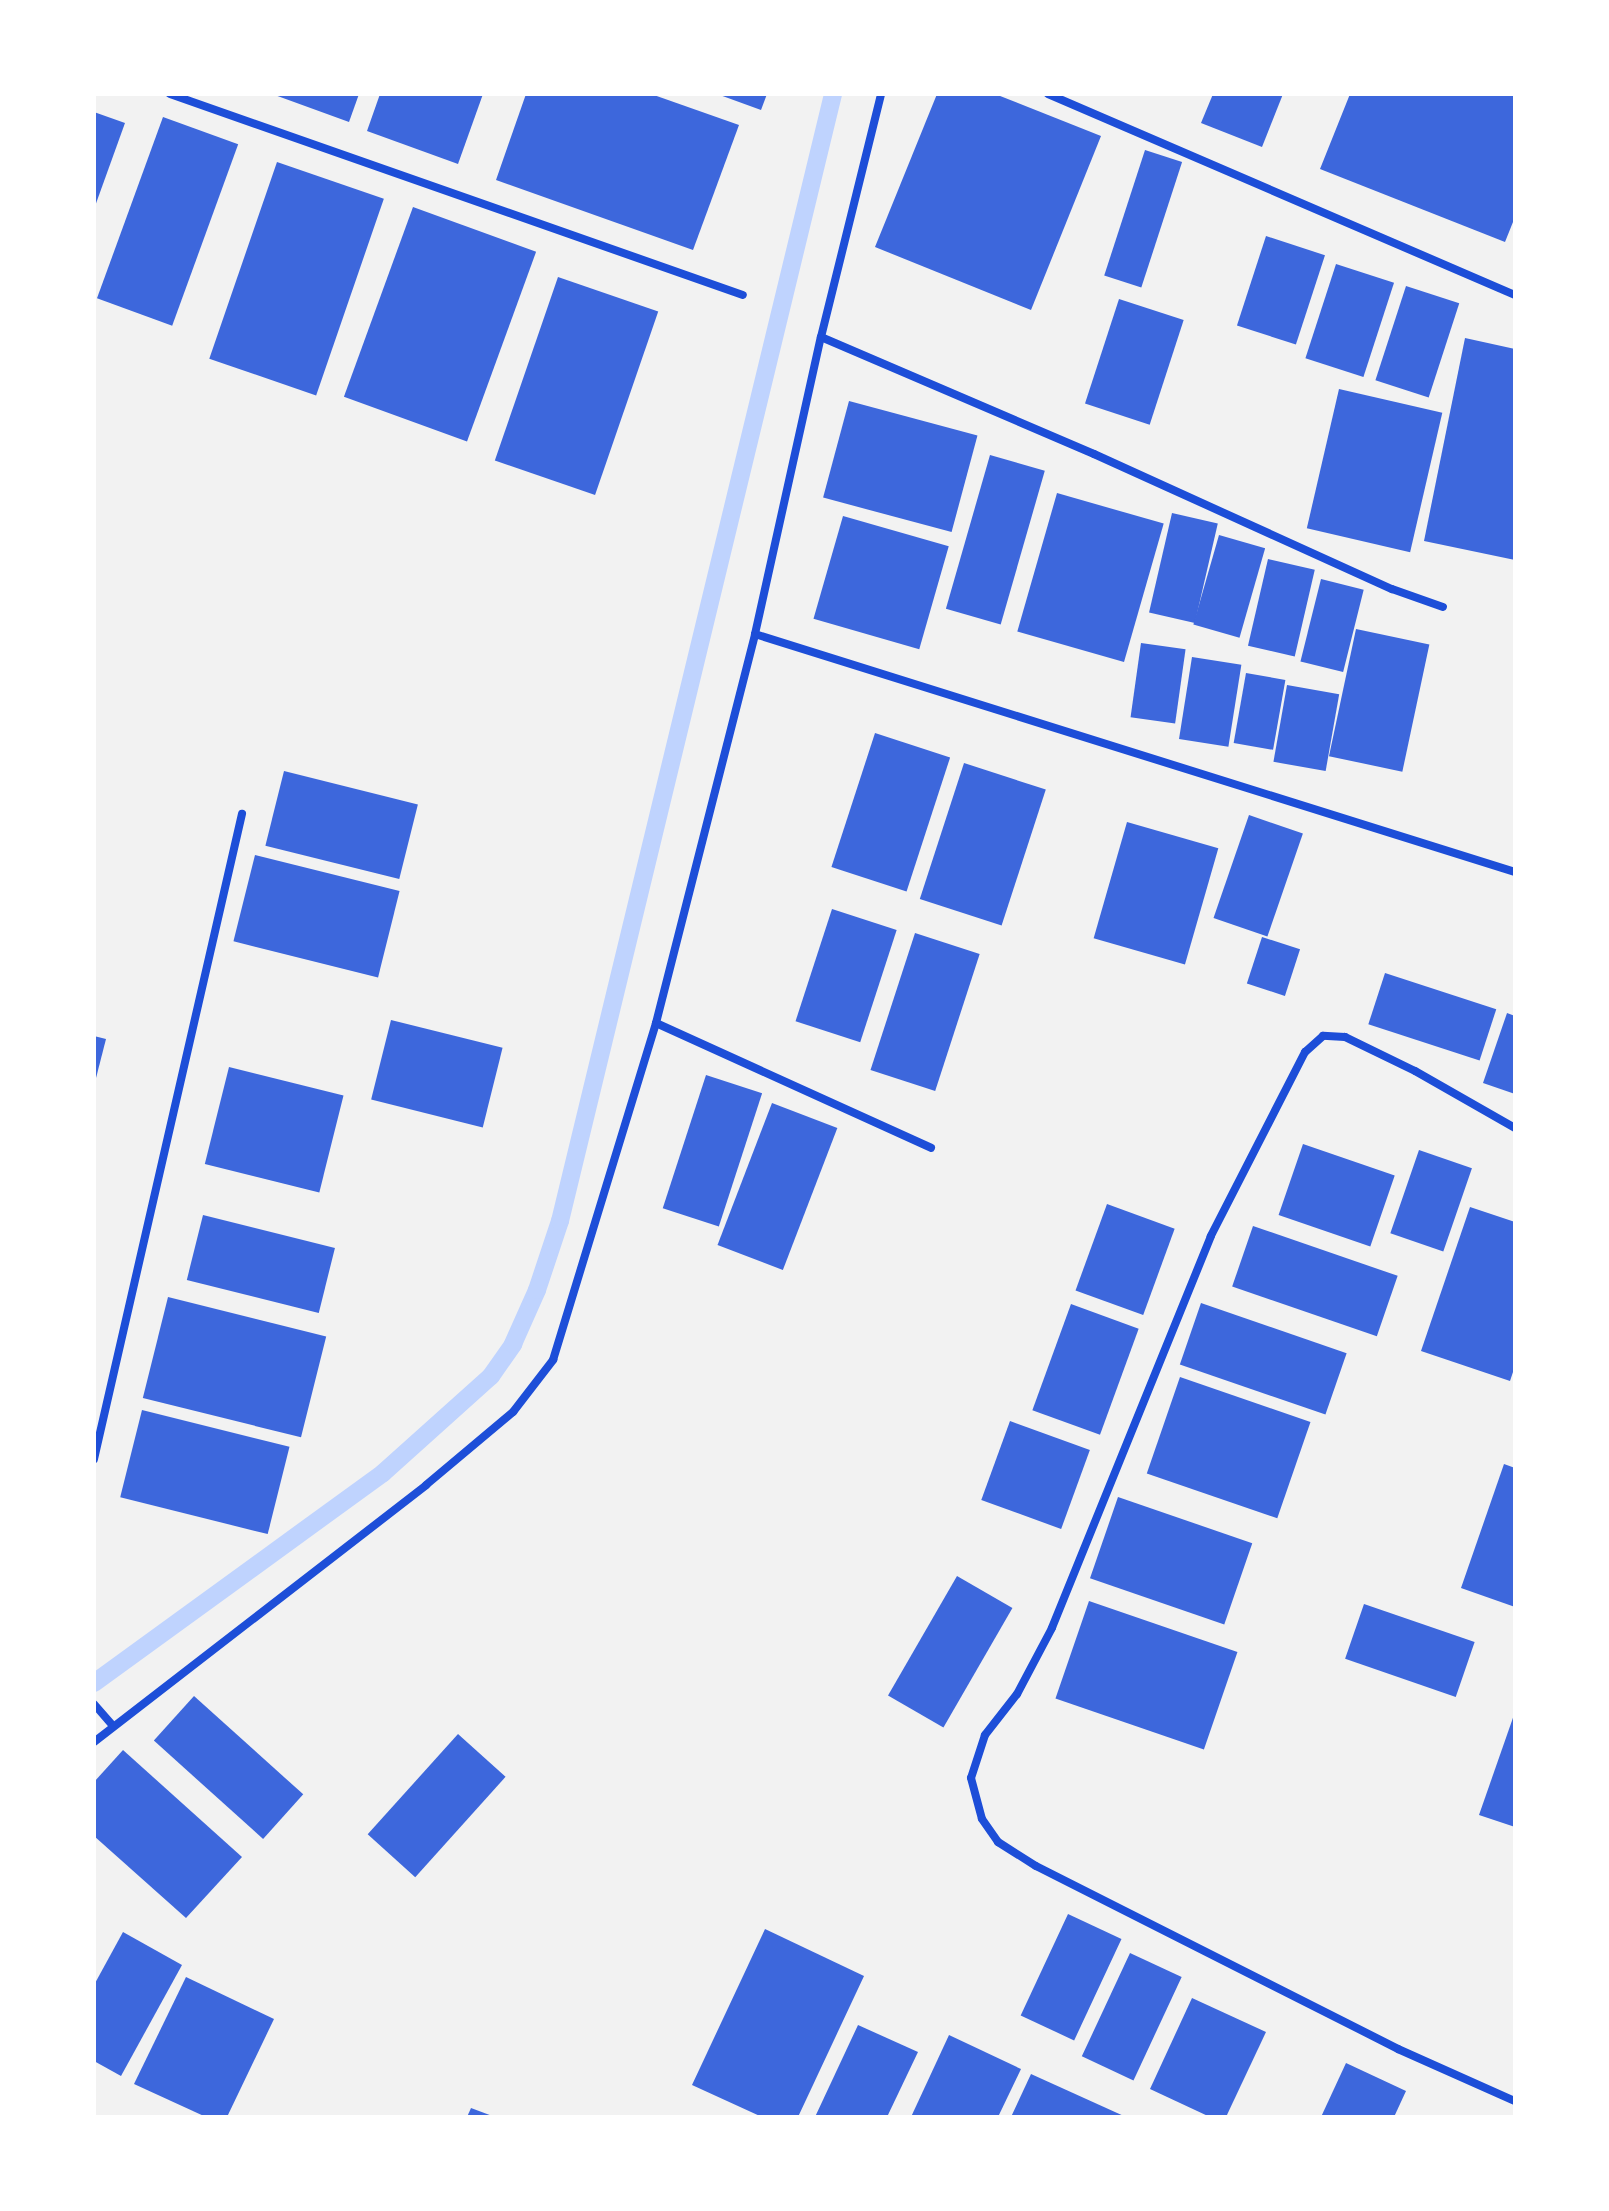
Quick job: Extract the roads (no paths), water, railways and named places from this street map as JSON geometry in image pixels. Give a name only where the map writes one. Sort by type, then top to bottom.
[{"type":"street","points":[[170,94],[743,295]]},
{"type":"street","points":[[94,1742],[112,1725],[426,1485],[513,1412],[553,1360],[656,1023],[755,634],[821,337],[881,94]]},
{"type":"street","points":[[1048,94],[1515,295]]},
{"type":"street","points":[[821,337],[1094,454],[1392,589],[1443,607]]},
{"type":"street","points":[[755,634],[1515,872]]},
{"type":"street","points":[[94,1459],[242,814]]},
{"type":"street","points":[[656,1023],[931,1148]]},
{"type":"street","points":[[1515,1128],[1415,1071],[1345,1037],[1323,1036],[1305,1052],[1211,1236],[1052,1628],[1017,1694],[985,1735],[971,1778],[982,1819],[998,1842],[1036,1866],[1398,2049],[1515,2101]]},
{"type":"street","points":[[94,1705],[112,1725]]},
{"type":"waterway","points":[[94,1683],[383,1473],[491,1376],[513,1344],[537,1290],[560,1221],[833,94]]}]
